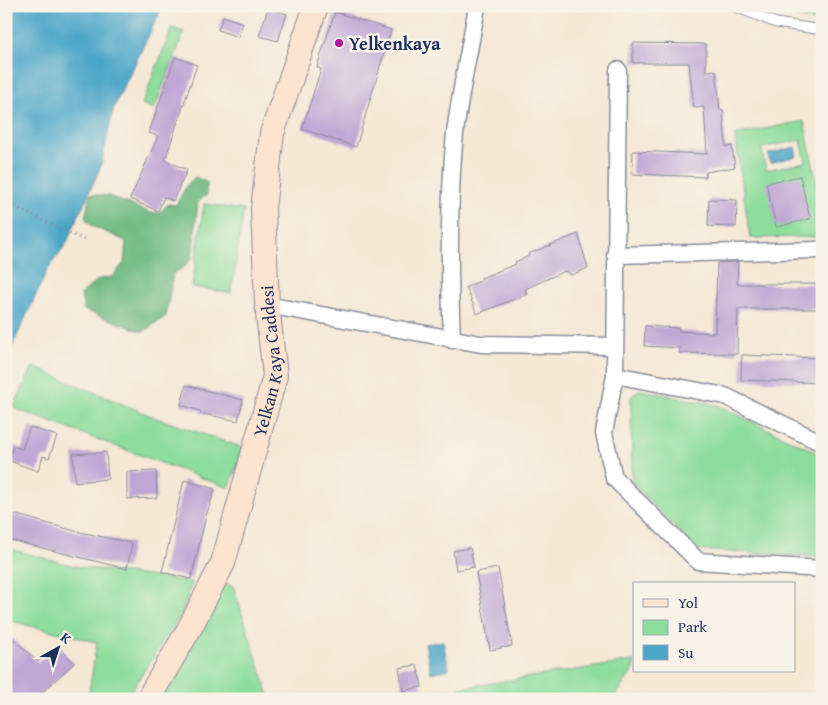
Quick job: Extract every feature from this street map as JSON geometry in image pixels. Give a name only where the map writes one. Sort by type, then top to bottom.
[{"type":"street","name":"Yelkan Kaya Caddesi","points":[[148,699],[188,631],[223,563],[275,376],[267,305],[263,209],[272,133],[316,6]]},
{"type":"street","points":[[452,340],[448,258],[451,185],[456,132],[477,6]]},
{"type":"street","points":[[618,70],[615,375],[604,433],[614,478],[698,560],[822,569]]},
{"type":"street","points":[[615,255],[819,250]]},
{"type":"street","points":[[267,305],[481,344],[614,346]]},
{"type":"street","points":[[615,375],[726,396],[822,443]]},
{"type":"lane","points":[[733,6],[776,24],[822,30]]},
{"type":"path","points":[[6,203],[87,242]]},
{"type":"green space","points":[[761,6],[822,6],[822,22],[783,14]]},
{"type":"green space","points":[[172,28],[184,32],[154,109],[142,104]]},
{"type":"green space","points":[[804,121],[822,208],[822,237],[750,238],[735,135]],"holes":[[[801,140],[806,162],[766,170],[761,148]]]},
{"type":"green space","points":[[195,177],[208,183],[207,195],[198,202],[192,258],[183,268],[173,273],[166,316],[143,332],[84,310],[81,294],[99,279],[112,277],[124,263],[126,241],[92,226],[85,218],[90,194],[109,196],[151,213],[159,213],[168,204],[176,205],[187,185]]},
{"type":"green space","points":[[204,204],[244,210],[231,293],[192,287]]},
{"type":"green space","points":[[33,367],[159,419],[244,448],[229,488],[13,408]]},
{"type":"green space","points":[[639,390],[717,405],[822,455],[822,557],[697,550],[632,483],[631,397]]},
{"type":"green space","points":[[6,548],[74,566],[192,582],[183,611],[126,699],[88,699],[97,642],[6,620]]},
{"type":"green space","points":[[223,583],[233,586],[270,699],[170,699],[163,694]]},
{"type":"green space","points":[[633,661],[633,670],[613,699],[430,699],[428,693]]},
{"type":"water","points":[[6,6],[163,6],[114,107],[101,166],[66,244],[48,269],[6,360]]},
{"type":"water","points":[[795,147],[797,156],[770,163],[768,154]]},
{"type":"water","points":[[443,641],[449,669],[431,673],[425,644]]},
{"type":"building","points":[[268,8],[287,14],[278,41],[259,36]]},
{"type":"building","points":[[335,12],[391,30],[356,147],[302,129],[321,69],[317,67]]},
{"type":"building","points":[[223,16],[243,23],[238,37],[218,30]]},
{"type":"building","points":[[633,43],[706,44],[706,71],[716,70],[720,110],[723,110],[726,147],[732,146],[735,167],[706,172],[705,177],[632,174],[633,151],[707,154],[704,107],[694,108],[689,63],[633,63]]},
{"type":"building","points":[[175,57],[197,65],[165,160],[187,170],[173,201],[164,197],[158,211],[130,199],[158,136],[149,133]]},
{"type":"building","points":[[800,176],[810,219],[776,227],[766,183]]},
{"type":"building","points":[[709,199],[737,200],[736,227],[708,226]]},
{"type":"building","points":[[578,234],[588,268],[571,275],[565,271],[525,289],[527,294],[477,314],[466,287],[482,280],[481,278],[516,264],[515,262],[529,256],[528,254]]},
{"type":"building","points":[[738,262],[737,284],[822,284],[822,309],[738,309],[737,354],[679,353],[680,348],[644,346],[645,326],[679,328],[679,331],[715,333],[717,263]]},
{"type":"building","points":[[742,355],[822,358],[822,383],[741,380]]},
{"type":"building","points":[[186,385],[243,400],[238,421],[200,413],[200,411],[181,405]]},
{"type":"building","points":[[30,427],[57,436],[49,458],[43,456],[38,471],[9,461],[13,446],[22,449]]},
{"type":"building","points":[[106,452],[108,479],[75,482],[73,454]]},
{"type":"building","points":[[156,471],[157,498],[127,499],[127,472]]},
{"type":"building","points":[[184,480],[215,489],[206,516],[191,579],[162,572]]},
{"type":"building","points":[[6,512],[75,531],[132,543],[127,569],[6,539]]},
{"type":"building","points":[[470,548],[474,567],[456,570],[453,551]]},
{"type":"building","points":[[498,568],[512,646],[490,650],[476,572]]},
{"type":"building","points":[[6,632],[38,662],[57,645],[74,663],[35,699],[6,699]]},
{"type":"building","points":[[417,665],[422,687],[403,691],[399,668]]},
{"type":"place","name":"Yelkenkaya","points":[[339,43]]}]
